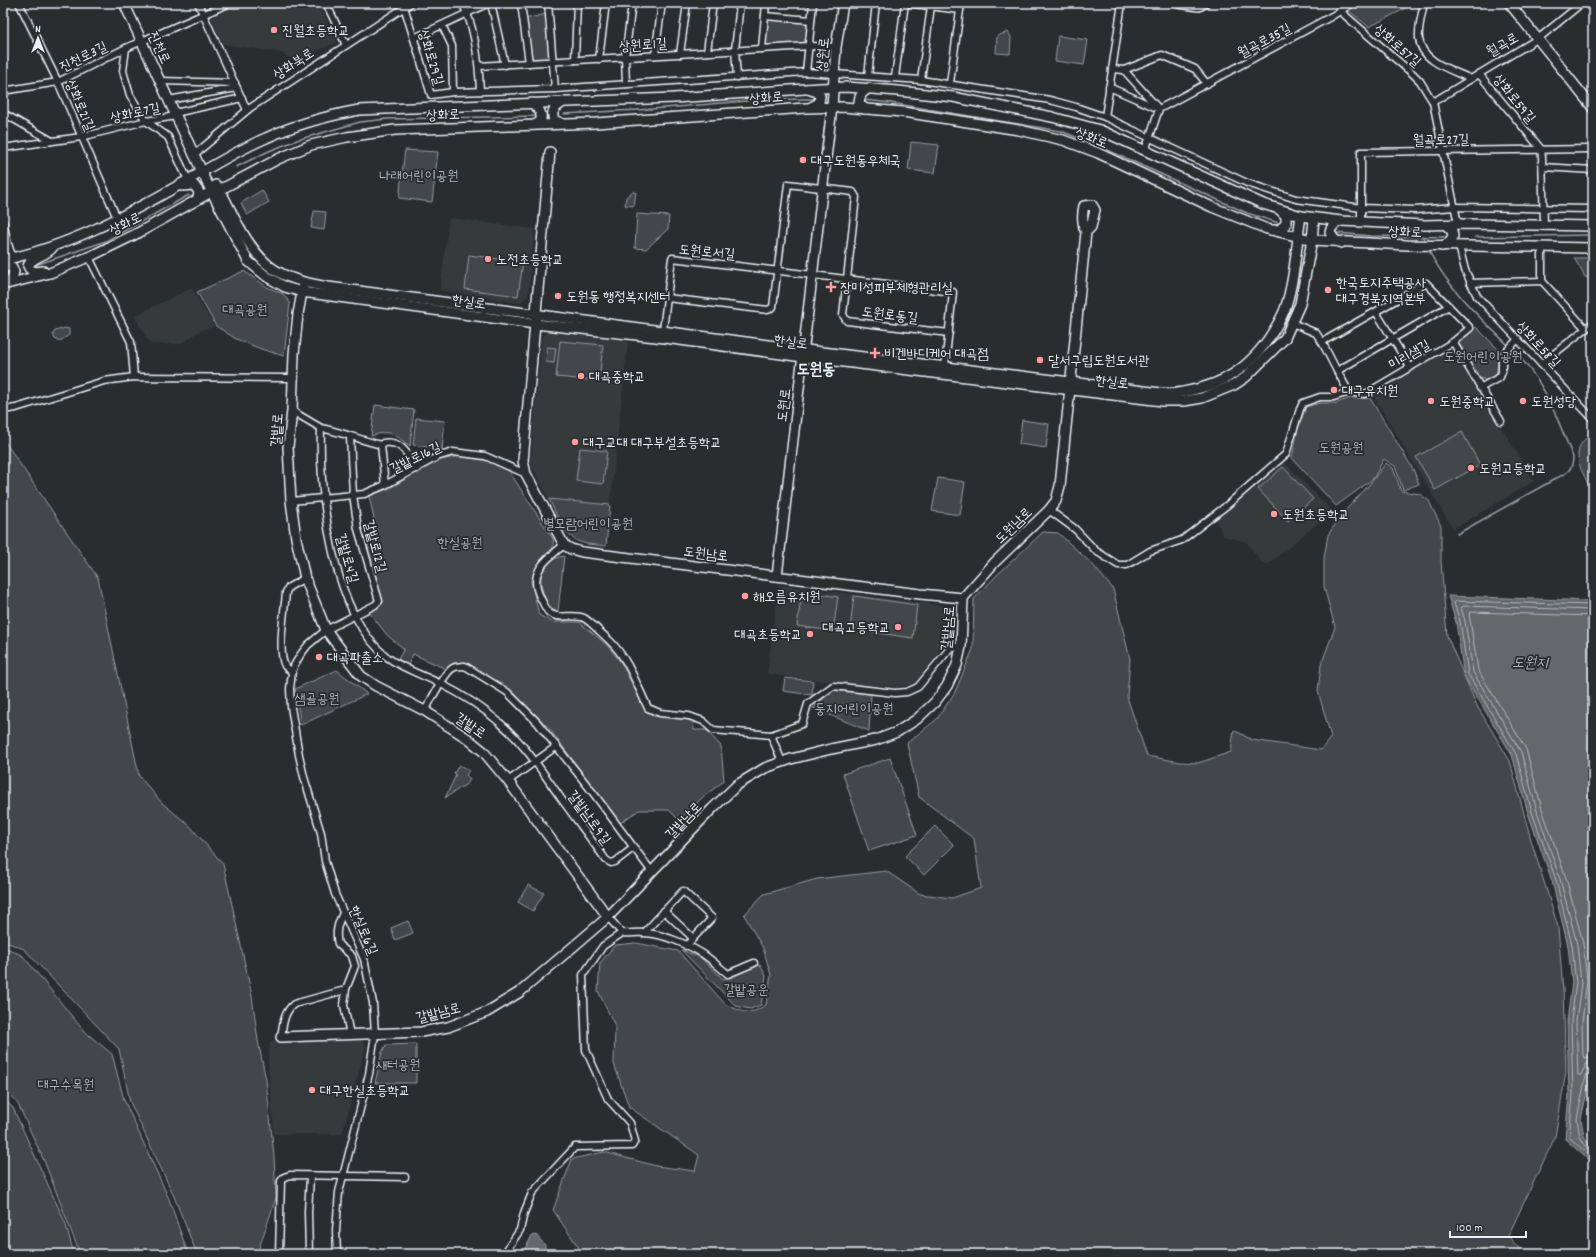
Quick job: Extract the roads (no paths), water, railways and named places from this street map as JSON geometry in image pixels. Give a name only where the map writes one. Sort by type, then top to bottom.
[{"type":"main road","name":"진천로","points":[[124,3],[168,100],[203,170]]},
{"type":"main road","name":"상원로","points":[[832,108],[836,47],[843,3]]},
{"type":"main road","points":[[1178,3],[1199,6],[1204,3]]},
{"type":"main road","name":"월곡로","points":[[1510,3],[1593,108]]},
{"type":"main road","name":"상화로","points":[[3,260],[54,245],[99,228],[172,189],[203,170],[266,138],[320,118],[359,110],[390,107],[674,98],[833,88],[869,88],[953,97],[1052,117],[1100,130],[1279,210],[1301,216],[1341,221],[1446,225],[1593,226]]},
{"type":"main road","points":[[865,109],[859,103],[859,97],[869,88]]},
{"type":"main road","points":[[807,89],[817,92],[820,98],[816,105],[810,108]]},
{"type":"main road","points":[[561,123],[554,120],[552,114],[554,110],[563,102]]},
{"type":"main road","points":[[532,103],[540,111],[542,116],[540,122],[534,125]]},
{"type":"main road","name":"상화로","points":[[4,285],[50,273],[89,257],[138,233],[215,190],[278,159],[311,145],[347,137],[395,130],[561,123],[596,123],[810,108],[865,109],[903,112],[1019,130],[1063,140],[1098,153],[1212,208],[1270,230],[1312,240],[1341,243],[1441,246],[1593,248]]},
{"type":"main road","name":"도원로","points":[[777,576],[832,108]]},
{"type":"main road","points":[[550,152],[523,461],[526,474],[564,545]]},
{"type":"main road","name":"한실로","points":[[203,170],[206,181],[215,190],[248,261],[266,276],[285,287],[302,292],[535,319],[663,330],[803,353],[945,366],[1162,401],[1184,401],[1202,398],[1234,385],[1246,377],[1285,338],[1300,304],[1312,240],[1314,218]]},
{"type":"main road","name":"한실로","points":[[203,170],[258,256],[277,272],[304,283],[665,338],[803,353],[1071,386],[1169,394],[1202,388],[1217,383],[1234,374],[1260,350],[1278,324],[1284,309],[1291,282],[1301,216]]},
{"type":"main road","points":[[198,199],[204,192],[206,181]]},
{"type":"main road","points":[[172,189],[189,184],[194,185],[199,192],[198,199]]},
{"type":"main road","points":[[1270,230],[1279,230],[1286,224],[1286,216],[1279,210]]},
{"type":"main road","points":[[1341,221],[1334,224],[1330,233],[1335,240],[1341,243]]},
{"type":"main road","points":[[1441,246],[1449,243],[1453,236],[1452,231],[1446,225]]},
{"type":"main road","name":"도원남로","points":[[564,545],[582,552],[963,598],[995,562],[1049,510],[1056,501],[1060,486],[1086,232]]},
{"type":"main road","points":[[54,245],[49,252],[28,263],[29,268],[35,272],[69,265]]},
{"type":"main road","points":[[3,265],[12,267],[14,272],[12,278],[4,285]]},
{"type":"main road","name":"갈밭로","points":[[304,283],[292,378],[292,411],[288,447],[291,501],[296,538],[305,578],[326,630],[361,676],[376,686],[425,711],[467,738],[483,751],[508,781],[532,816],[608,917]]},
{"type":"main road","name":"갈밭남로","points":[[281,1037],[421,1032],[448,1027],[486,1012],[520,992],[608,917],[737,785],[765,768],[831,749],[876,740],[897,732],[917,719],[935,702],[947,686],[957,665],[961,646],[963,598]]},
{"type":"street","name":"상화로21길","points":[[20,3],[58,82],[117,218]]},
{"type":"street","points":[[129,14],[130,3]]},
{"type":"street","points":[[198,3],[247,110]]},
{"type":"street","name":"진천로3길","points":[[3,91],[58,82],[126,48],[204,16],[230,3]]},
{"type":"street","points":[[326,3],[346,45]]},
{"type":"street","name":"상화북로","points":[[195,154],[247,110],[404,5],[411,3]]},
{"type":"street","points":[[462,3],[468,14],[479,66],[480,91]]},
{"type":"street","points":[[414,38],[490,3],[505,65]]},
{"type":"street","points":[[521,3],[529,63]]},
{"type":"street","points":[[548,3],[555,89]]},
{"type":"street","points":[[575,60],[577,3]]},
{"type":"street","points":[[599,59],[606,3]]},
{"type":"street","points":[[626,84],[625,57],[632,3]]},
{"type":"street","points":[[655,55],[662,3]]},
{"type":"street","points":[[680,54],[687,3]]},
{"type":"street","points":[[707,52],[713,3]]},
{"type":"street","points":[[737,77],[735,50],[740,3]]},
{"type":"street","points":[[762,49],[766,3]]},
{"type":"street","points":[[806,72],[813,3]]},
{"type":"street","points":[[868,76],[876,3]]},
{"type":"street","points":[[895,77],[905,3],[931,6],[960,6],[950,83]]},
{"type":"street","points":[[1105,117],[1122,3]]},
{"type":"street","name":"월곡로35길","points":[[1159,109],[1326,20],[1353,3]]},
{"type":"street","name":"상화로59길","points":[[1424,3],[1419,37],[1421,45],[1427,56],[1439,64],[1471,79],[1480,74],[1541,149]]},
{"type":"street","points":[[1539,38],[1582,3]]},
{"type":"street","name":"상화로29길","points":[[404,5],[431,95],[453,92]]},
{"type":"street","points":[[922,80],[931,6]]},
{"type":"street","name":"상화로57길","points":[[1340,11],[1414,74],[1433,102],[1458,224]]},
{"type":"street","points":[[765,16],[811,20]]},
{"type":"street","points":[[442,25],[452,46],[453,92],[555,89],[806,72],[895,77],[950,83],[1050,100],[1105,117],[1247,183],[1310,202],[1362,208],[1416,210],[1455,207],[1543,209],[1593,208]]},
{"type":"street","name":"월곡로","points":[[1480,74],[1539,38]]},
{"type":"street","name":"상원로1길","points":[[479,66],[808,46],[836,47]]},
{"type":"street","name":"진천로3길","points":[[126,48],[123,71],[130,95],[146,121]]},
{"type":"street","points":[[1112,68],[1124,70],[1162,55],[1195,69],[1207,84]]},
{"type":"street","points":[[1124,70],[1159,109]]},
{"type":"street","points":[[1433,102],[1471,79]]},
{"type":"street","name":"진천로","points":[[160,81],[236,85]]},
{"type":"street","points":[[168,100],[236,85]]},
{"type":"street","points":[[1109,87],[1159,109]]},
{"type":"street","name":"상화로7길","points":[[3,148],[81,137],[242,98]]},
{"type":"street","points":[[1146,151],[1151,139],[1159,109]]},
{"type":"street","points":[[3,113],[52,141]]},
{"type":"street","points":[[146,121],[168,137],[188,180]]},
{"type":"street","points":[[1541,149],[1544,225]]},
{"type":"street","name":"월곡로27길","points":[[1361,222],[1361,152],[1593,149]]},
{"type":"street","points":[[1542,167],[1593,170]]},
{"type":"street","points":[[667,298],[768,310],[773,307],[788,184],[853,192],[856,196],[847,279]]},
{"type":"street","points":[[3,222],[5,246],[13,258]]},
{"type":"street","name":"상화로58길","points":[[1459,246],[1464,270],[1470,284],[1481,300],[1593,419]]},
{"type":"street","points":[[1542,247],[1542,281],[1586,329]]},
{"type":"street","points":[[89,257],[131,342],[134,377]]},
{"type":"street","name":"도원로서길","points":[[663,330],[672,258],[813,275]]},
{"type":"street","name":"도원로동길","points":[[813,275],[953,292],[945,366]]},
{"type":"street","name":"도원로동길","points":[[847,279],[843,315],[847,321],[949,333]]},
{"type":"street","points":[[1470,284],[1542,281]]},
{"type":"street","name":"미리샘길","points":[[1322,342],[1426,283],[1470,328],[1453,342],[1365,394],[1349,392]]},
{"type":"street","name":"미리샘길","points":[[1337,371],[1449,306]]},
{"type":"street","points":[[1376,312],[1410,367]]},
{"type":"street","points":[[1292,323],[1316,333],[1349,392]]},
{"type":"street","points":[[1541,364],[1593,323]]},
{"type":"street","points":[[1480,388],[1500,377],[1502,372],[1501,362],[1504,353],[1518,339]]},
{"type":"street","points":[[1453,342],[1501,421]]},
{"type":"street","points":[[3,410],[16,408],[104,381],[134,377],[292,378]]},
{"type":"street","name":"도원남로","points":[[1049,510],[1075,529],[1096,551],[1118,565],[1127,565],[1150,551],[1182,540],[1226,506],[1286,454],[1303,403],[1320,397],[1334,397],[1349,392]]},
{"type":"street","points":[[292,411],[321,428],[336,431],[350,437],[381,445],[383,442],[390,441],[397,443],[404,449],[418,469]]},
{"type":"street","name":"갈밭로4길","points":[[321,428],[320,456],[326,522],[333,554],[345,592],[362,627],[387,656],[404,667],[464,697],[498,721],[522,744],[535,762]]},
{"type":"street","name":"갈밭로12길","points":[[326,630],[375,605],[379,601],[358,529],[353,495],[350,437]]},
{"type":"street","name":"갈밭로16길","points":[[381,445],[385,486]]},
{"type":"street","name":"갈밭로16길","points":[[291,501],[364,494],[385,486],[418,469],[437,457],[453,452],[485,456],[526,474]]},
{"type":"street","points":[[564,545],[546,559],[536,574],[536,584],[539,596],[549,614],[554,616],[583,617],[610,641],[625,658],[648,708],[660,713],[689,716],[702,720],[713,730],[770,735],[802,724],[808,704],[834,686],[895,693],[907,692],[918,687],[950,647],[961,646]]},
{"type":"street","points":[[292,672],[285,666],[282,654],[286,592],[289,587],[305,578]]},
{"type":"street","name":"한실로6길","points":[[326,630],[304,650],[292,672],[290,689],[291,706],[304,777],[321,833],[325,861],[335,894],[361,952],[372,989],[375,1034],[369,1074],[343,1176],[337,1211],[337,1254]]},
{"type":"street","points":[[425,711],[440,684],[451,669],[457,666],[465,666],[478,673],[514,698],[538,722],[557,746],[508,781]]},
{"type":"street","points":[[770,735],[782,762]]},
{"type":"street","name":"갈밭남로9길","points":[[557,746],[652,872]]},
{"type":"street","name":"갈밭남로9길","points":[[535,762],[606,860],[612,863],[615,862],[633,848]]},
{"type":"street","points":[[644,932],[683,891],[712,918],[686,946]]},
{"type":"street","points":[[664,911],[693,938]]},
{"type":"street","points":[[343,913],[338,922],[336,935],[338,944],[353,958],[355,966],[345,990],[344,1005],[350,1035]]},
{"type":"street","points":[[608,917],[622,933]]},
{"type":"street","points":[[504,1254],[520,1230],[524,1213],[532,1193],[575,1147],[632,1146],[635,1141],[630,1123],[608,1099],[586,1050],[583,975],[603,946],[622,933],[631,934],[644,932],[686,946],[704,955],[728,974],[754,963]]},
{"type":"street","points":[[353,958],[361,952]]},
{"type":"street","points":[[281,1037],[285,1015],[288,1009],[294,1004],[345,990]]},
{"type":"street","points":[[279,1254],[281,1181],[284,1177],[290,1175],[310,1177],[405,1177]]},
{"type":"street","points":[[309,1254],[308,1211],[310,1177]]},
{"type":"water","name":"도원지","points":[[1448,596],[1593,601],[1593,1065],[1581,1119],[1584,1136],[1593,1151],[1593,1164],[1565,1139],[1569,1095],[1567,1021],[1572,983],[1568,946],[1552,881],[1528,813],[1512,755],[1464,676],[1456,622]]},
{"type":"water","points":[[536,1235],[545,1245],[545,1254],[522,1254],[532,1236]]},
{"type":"waterway","points":[[564,114],[753,101],[814,99]]},
{"type":"waterway","points":[[864,100],[891,103],[1061,131],[1093,144]]},
{"type":"waterway","points":[[236,167],[269,151],[297,140],[360,122],[387,119],[537,116]]},
{"type":"waterway","points":[[1101,147],[1247,213],[1282,224]]},
{"type":"waterway","points":[[33,266],[106,241],[189,195]]},
{"type":"waterway","points":[[1337,233],[1371,236],[1449,237]]},
{"type":"waterway","points":[[1475,237],[1593,235]]},
{"type":"waterway","points":[[1423,237],[1425,242]]},
{"type":"waterway","points":[[1428,249],[1444,276],[1475,312],[1508,345]]},
{"type":"waterway","points":[[3,273],[8,272]]},
{"type":"waterway","points":[[1457,534],[1562,475],[1572,466],[1573,457],[1548,399],[1533,373],[1511,348]]},
{"type":"place","name":"진월초등학교","points":[[274,30]]},
{"type":"place","name":"대구도원동우체국","points":[[803,160]]},
{"type":"place","name":"노전초등학교","points":[[488,259]]},
{"type":"place","name":"장미성피부체형관리실","points":[[831,287]]},
{"type":"place","name":"한국토지주택공사 대구경북지역본부","points":[[1328,290]]},
{"type":"place","name":"도원동 행정복지센터","points":[[558,296]]},
{"type":"place","name":"비겐바디케어 대곡점","points":[[875,353]]},
{"type":"place","name":"달서구립도원도서관","points":[[1040,360]]},
{"type":"place","name":"대곡중학교","points":[[581,376]]},
{"type":"place","name":"대구유치원","points":[[1334,390]]},
{"type":"place","name":"도원중학교","points":[[1431,401]]},
{"type":"place","name":"도원성당","points":[[1523,401]]},
{"type":"place","name":"대구교대 대구부설초등학교","points":[[575,442]]},
{"type":"place","name":"도원고등학교","points":[[1471,468]]},
{"type":"place","name":"도원초등학교","points":[[1274,514]]},
{"type":"place","name":"해오름유치원","points":[[745,596]]},
{"type":"place","name":"대곡고등학교","points":[[898,627]]},
{"type":"place","name":"대곡초등학교","points":[[810,634]]},
{"type":"place","name":"대곡파출소","points":[[319,657]]},
{"type":"place","name":"대구한실초등학교","points":[[312,1090]]},
{"type":"district","name":"도원동","points":[[816,368]]},
{"type":"park label","name":"나래어린이공원","points":[[419,175]]},
{"type":"park label","name":"대곡공원","points":[[245,309]]},
{"type":"park label","name":"도원어린이공원","points":[[1483,356]]},
{"type":"park label","name":"도원공원","points":[[1341,447]]},
{"type":"park label","name":"별모람어린이공원","points":[[588,523]]},
{"type":"park label","name":"한실공원","points":[[460,542]]},
{"type":"park label","name":"샘골공원","points":[[317,698]]},
{"type":"park label","name":"둥지어린이공원","points":[[854,708]]},
{"type":"park label","name":"갈밭공운","points":[[746,989]]},
{"type":"park label","name":"새터공원","points":[[398,1064]]},
{"type":"park label","name":"대구수목원","points":[[66,1084]]}]
